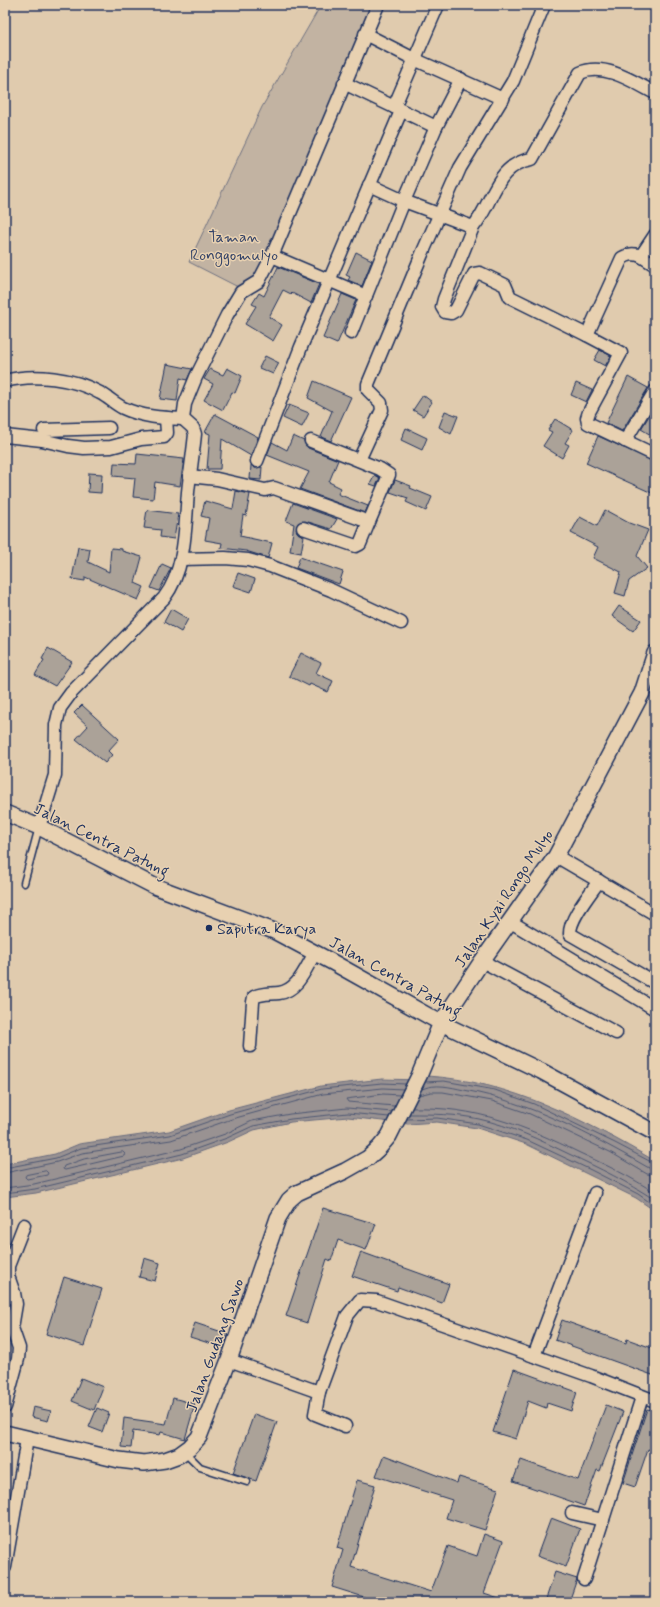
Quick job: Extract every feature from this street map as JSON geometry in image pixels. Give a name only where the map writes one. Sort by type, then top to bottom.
[{"type":"street","points":[[183,419],[185,404],[196,377],[227,315],[241,292],[259,281],[272,256],[378,5]]},
{"type":"street","points":[[257,461],[301,347],[330,282],[368,185],[414,59],[438,5]]},
{"type":"street","points":[[359,460],[382,410],[381,403],[369,393],[368,384],[460,168],[513,81],[544,5]]},
{"type":"street","points":[[366,34],[414,59],[503,99]]},
{"type":"street","points":[[655,93],[611,73],[594,68],[580,73],[532,158],[516,163],[494,186],[481,218],[473,227],[442,307],[445,312],[451,313],[456,310],[474,274],[480,273],[505,285],[510,297],[621,353],[589,412],[587,418],[588,423],[655,455]]},
{"type":"street","points":[[351,333],[404,201],[436,127],[461,79]]},
{"type":"street","points":[[344,83],[436,127]]},
{"type":"street","points":[[368,185],[404,201],[473,227]]},
{"type":"street","points":[[641,256],[655,235]]},
{"type":"street","points":[[587,335],[622,258],[627,255],[634,254],[641,256],[655,265]]},
{"type":"street","points":[[272,256],[330,282],[366,296]]},
{"type":"street","points":[[5,381],[29,377],[75,383],[100,393],[123,408],[147,416],[183,419],[193,428],[195,434],[180,559],[172,588],[71,693],[60,708],[56,725],[55,775],[39,827]]},
{"type":"street","points":[[625,441],[655,391]]},
{"type":"street","points":[[5,436],[42,440],[68,446],[111,447],[141,439],[164,438],[166,433],[166,418]]},
{"type":"street","points":[[44,430],[109,428]]},
{"type":"street","points":[[303,528],[356,546],[360,544],[389,475],[359,460],[311,441]]},
{"type":"street","points":[[189,476],[217,478],[265,490],[274,488],[369,522]]},
{"type":"street","points":[[180,559],[225,558],[248,560],[270,566],[331,590],[401,623]]},
{"type":"street","name":"Jalan Kyai Rongo Mulyo","points":[[419,1076],[441,1023],[482,961],[511,922],[556,856],[642,693],[655,653]]},
{"type":"street","name":"Jalan Centra Patung","points":[[5,813],[39,827],[154,886],[274,931],[315,952],[441,1023],[541,1071],[655,1133]]},
{"type":"street","points":[[556,856],[655,914]]},
{"type":"street","points":[[599,882],[570,927],[570,934],[655,983]]},
{"type":"street","points":[[511,922],[655,1009]]},
{"type":"street","points":[[250,1046],[254,997],[260,994],[286,992],[295,985],[315,952]]},
{"type":"street","points":[[482,961],[616,1033]]},
{"type":"street","name":"Jalan Gudang Sawo","points":[[5,1433],[119,1460],[144,1463],[165,1460],[184,1451],[199,1437],[229,1360],[278,1218],[289,1200],[297,1193],[345,1172],[368,1158],[379,1148],[396,1124],[419,1076]]},
{"type":"street","points":[[534,1356],[595,1193]]},
{"type":"street","points":[[5,1407],[18,1359],[19,1348],[9,1327],[16,1304],[8,1276],[8,1266],[24,1225]]},
{"type":"street","points":[[345,1426],[316,1414],[315,1411],[320,1392],[347,1316],[360,1300],[377,1301],[591,1376],[655,1402]]},
{"type":"street","points":[[229,1360],[320,1392]]},
{"type":"street","points":[[584,1579],[642,1397]]},
{"type":"street","points":[[5,1567],[27,1439]]},
{"type":"street","points":[[572,1513],[603,1520]]},
{"type":"lane","points":[[24,883],[39,827]]},
{"type":"lane","points":[[184,1451],[200,1467],[247,1482]]},
{"type":"green space","name":"Taman Ronggomulyo","points":[[321,5],[376,5],[258,277],[240,288],[189,262],[262,107]]},
{"type":"water","points":[[427,1076],[458,1079],[517,1094],[574,1117],[655,1161],[655,1211],[636,1198],[526,1144],[477,1128],[437,1122],[408,1124],[348,1117],[291,1122],[254,1130],[228,1142],[183,1158],[36,1193],[5,1197],[5,1164],[55,1154],[79,1144],[169,1131],[229,1110],[321,1086],[382,1079],[420,1080]]},
{"type":"building","points":[[356,252],[372,260],[362,286],[348,280],[350,277],[346,275]]},
{"type":"building","points":[[278,267],[319,284],[311,303],[283,290],[269,317],[282,325],[273,341],[245,324],[256,306],[252,304],[259,293],[264,296]]},
{"type":"building","points":[[342,294],[356,300],[337,344],[323,338]]},
{"type":"building","points":[[600,350],[611,356],[605,366],[594,360]]},
{"type":"building","points":[[265,356],[279,363],[273,374],[259,368]]},
{"type":"building","points":[[167,364],[192,369],[187,380],[180,378],[177,401],[160,399]]},
{"type":"building","points":[[227,368],[242,376],[235,393],[232,392],[223,410],[204,400],[213,384],[204,379],[210,369],[223,375]]},
{"type":"building","points":[[628,377],[648,388],[622,431],[606,423]]},
{"type":"building","points":[[314,381],[351,397],[331,441],[321,437],[332,411],[308,398]]},
{"type":"building","points":[[576,383],[592,390],[586,402],[571,395]]},
{"type":"building","points":[[423,395],[432,402],[423,416],[413,410]]},
{"type":"building","points":[[289,405],[309,413],[302,427],[283,418]]},
{"type":"building","points":[[655,406],[655,428],[651,435],[641,429]]},
{"type":"building","points":[[445,411],[458,416],[451,434],[439,427]]},
{"type":"building","points":[[215,414],[258,437],[251,456],[222,439],[220,469],[207,469],[210,434],[205,432]]},
{"type":"building","points":[[555,419],[573,430],[565,443],[569,445],[562,458],[543,446],[552,432],[548,430]]},
{"type":"building","points":[[406,428],[427,438],[422,450],[401,440]]},
{"type":"building","points":[[293,436],[304,441],[308,448],[338,460],[329,482],[341,488],[338,494],[368,506],[365,513],[300,489],[309,472],[267,455],[272,442],[287,450]]},
{"type":"building","points":[[598,436],[655,462],[655,486],[652,493],[586,463]]},
{"type":"building","points":[[137,454],[184,459],[180,486],[155,482],[153,499],[133,497],[135,478],[113,476],[114,463],[136,464]]},
{"type":"building","points":[[251,465],[255,468],[262,467],[261,480],[250,479]]},
{"type":"building","points":[[89,473],[102,474],[101,493],[88,492]]},
{"type":"building","points":[[375,475],[380,478],[376,486],[370,484]]},
{"type":"building","points":[[395,480],[411,486],[410,488],[432,497],[426,511],[406,502],[408,498],[390,492]]},
{"type":"building","points":[[236,491],[250,494],[246,516],[243,515],[240,536],[272,543],[268,558],[246,551],[221,548],[222,543],[205,540],[209,518],[201,516],[205,501],[233,509]]},
{"type":"building","points":[[293,503],[337,519],[331,529],[305,521],[298,523],[296,530],[304,536],[301,553],[290,551],[294,524],[286,521]]},
{"type":"building","points":[[147,510],[178,514],[174,539],[160,537],[161,530],[144,528]]},
{"type":"building","points":[[605,510],[629,523],[648,530],[637,556],[647,568],[629,581],[625,596],[615,593],[621,572],[593,558],[598,547],[571,533],[580,517],[597,526]]},
{"type":"building","points":[[78,547],[90,549],[88,562],[109,572],[111,548],[122,549],[122,551],[142,557],[135,583],[144,587],[138,600],[85,577],[85,581],[72,579]]},
{"type":"building","points":[[300,557],[343,572],[339,584],[296,568]]},
{"type":"building","points":[[162,564],[171,568],[159,591],[151,588]]},
{"type":"building","points":[[238,573],[255,579],[251,592],[233,586]]},
{"type":"building","points":[[619,606],[641,620],[633,631],[612,616]]},
{"type":"building","points":[[171,609],[188,619],[181,632],[164,622]]},
{"type":"building","points":[[48,648],[72,662],[55,686],[35,675],[44,660],[42,659]]},
{"type":"building","points":[[301,653],[321,663],[316,673],[333,681],[328,692],[310,684],[309,686],[289,676]]},
{"type":"building","points":[[82,705],[119,739],[108,751],[112,755],[105,763],[76,739],[88,726],[74,713]]},
{"type":"building","points":[[323,1208],[376,1224],[366,1250],[338,1240],[331,1261],[327,1259],[307,1323],[286,1316]]},
{"type":"building","points":[[361,1252],[449,1284],[442,1303],[398,1287],[397,1291],[352,1276]]},
{"type":"building","points":[[144,1258],[160,1263],[155,1281],[139,1277]]},
{"type":"building","points":[[64,1277],[102,1289],[84,1346],[46,1334]]},
{"type":"building","points":[[562,1320],[626,1343],[627,1339],[655,1349],[655,1376],[555,1340]]},
{"type":"building","points":[[195,1323],[228,1334],[224,1348],[190,1337]]},
{"type":"building","points":[[514,1369],[577,1392],[571,1411],[547,1403],[546,1408],[528,1401],[516,1439],[493,1432]]},
{"type":"building","points":[[81,1378],[103,1387],[94,1410],[72,1401]]},
{"type":"building","points":[[173,1398],[195,1404],[185,1439],[161,1432],[160,1435],[133,1431],[131,1448],[121,1447],[124,1418],[166,1424]]},
{"type":"building","points":[[606,1405],[623,1412],[600,1471],[597,1470],[584,1506],[513,1481],[521,1460],[578,1480]]},
{"type":"building","points":[[33,1407],[51,1411],[48,1421],[31,1417]]},
{"type":"building","points":[[97,1408],[109,1413],[102,1432],[89,1427]]},
{"type":"building","points":[[647,1409],[655,1411],[655,1452],[648,1449],[635,1487],[623,1483]]},
{"type":"building","points":[[254,1414],[277,1422],[256,1481],[233,1473]]},
{"type":"building","points":[[384,1455],[457,1483],[459,1477],[498,1489],[485,1530],[446,1518],[452,1500],[376,1476]]},
{"type":"building","points":[[357,1480],[375,1485],[351,1567],[431,1592],[448,1546],[477,1556],[484,1534],[503,1541],[484,1593],[505,1600],[505,1602],[380,1602],[332,1587],[343,1550],[337,1548]]},
{"type":"building","points":[[551,1518],[580,1529],[566,1567],[537,1556]]},
{"type":"building","points":[[555,1572],[577,1579],[569,1602],[545,1602]]},
{"type":"place","name":"Saputra Karya","points":[[209,928]]}]
